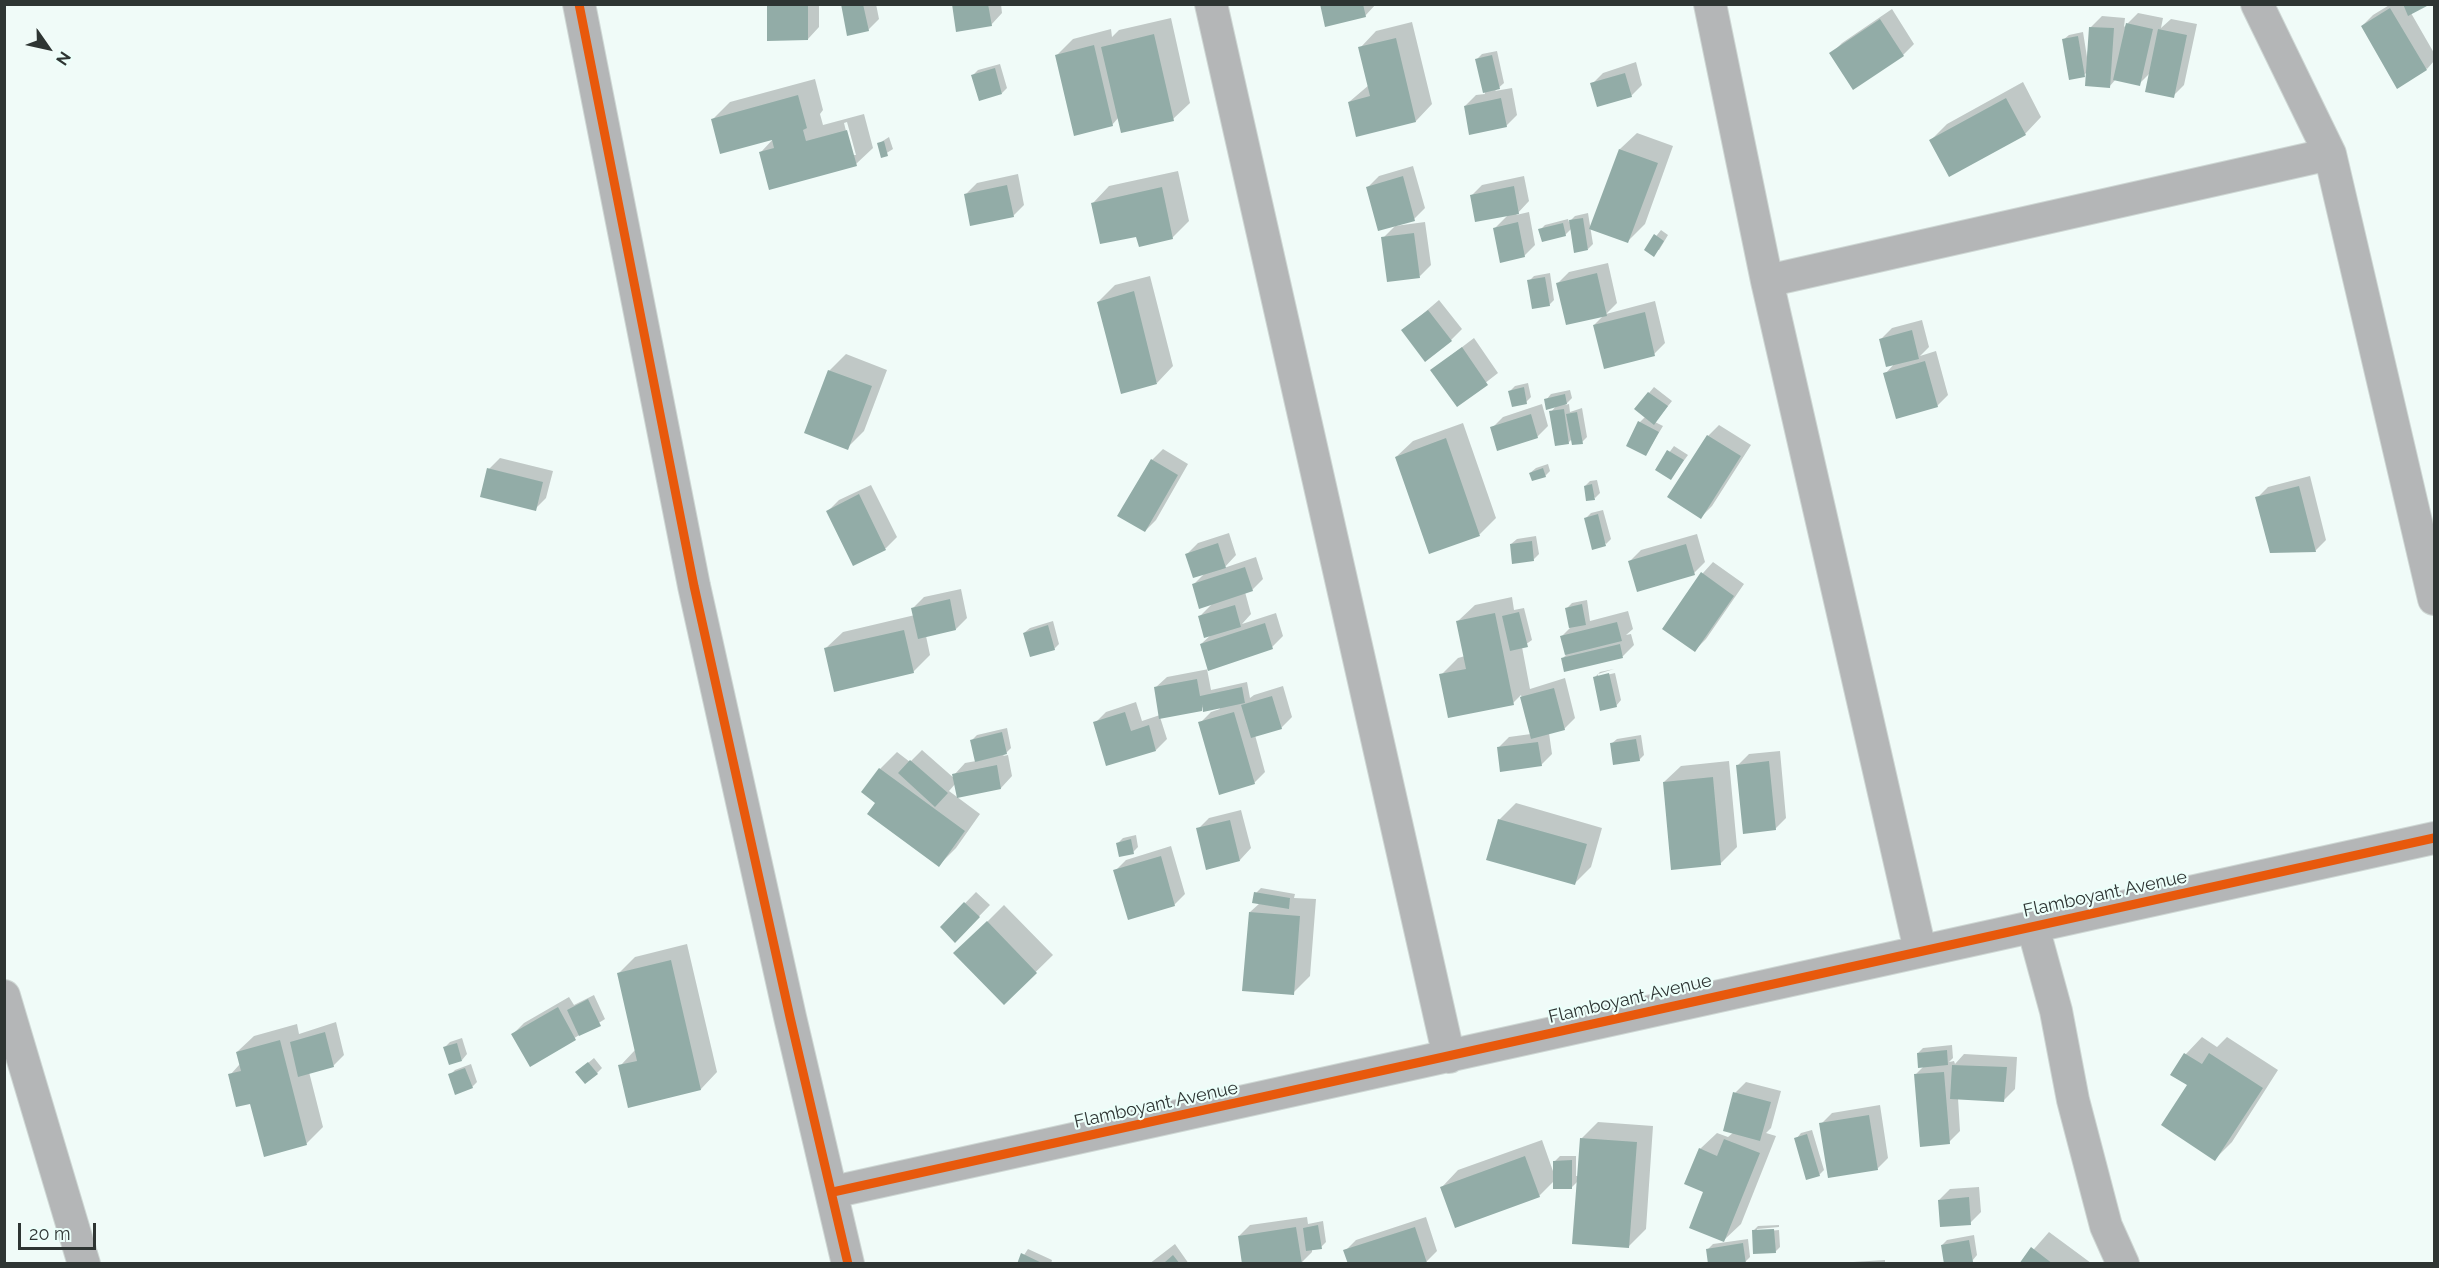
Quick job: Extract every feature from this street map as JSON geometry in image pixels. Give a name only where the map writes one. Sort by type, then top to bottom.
[{"type":"street","points":[[579,4],[694,586],[790,1017],[848,1263]]},
{"type":"street","points":[[1211,4],[1449,1058]]},
{"type":"street","points":[[1710,4],[1767,281],[1920,950]]},
{"type":"street","points":[[2257,4],[2330,154],[2434,599]]},
{"type":"street","points":[[1767,281],[2330,154]]},
{"type":"street","name":"Flamboyant Avenue","points":[[833,1192],[1449,1058],[1920,950],[2434,838]]},
{"type":"street","points":[[2033,927],[2056,1011],[2073,1100],[2106,1226],[2123,1263]]},
{"type":"street","points":[[4,996],[84,1263]]},
{"type":"building","points":[[767,4],[808,4],[808,40],[767,41]]},
{"type":"building","points":[[841,4],[863,4],[869,31],[847,36]]},
{"type":"building","points":[[952,4],[988,4],[992,26],[956,32]]},
{"type":"building","points":[[1320,4],[1363,4],[1366,17],[1325,27]]},
{"type":"building","points":[[2403,4],[2426,4],[2427,6],[2408,16]]},
{"type":"building","points":[[2390,8],[2427,70],[2397,89],[2361,26]]},
{"type":"building","points":[[1880,19],[1904,56],[1853,90],[1829,53]]},
{"type":"building","points":[[2126,23],[2153,29],[2140,86],[2113,80]]},
{"type":"building","points":[[2089,27],[2114,28],[2110,88],[2085,86]]},
{"type":"building","points":[[2158,29],[2187,35],[2174,98],[2145,92]]},
{"type":"building","points":[[1154,34],[1174,121],[1121,133],[1101,47]]},
{"type":"building","points":[[2078,36],[2085,77],[2069,80],[2062,39]]},
{"type":"building","points":[[1396,38],[1416,122],[1356,137],[1348,102],[1370,96],[1358,47]]},
{"type":"building","points":[[1094,45],[1113,126],[1074,136],[1055,55]]},
{"type":"building","points":[[1492,55],[1500,89],[1483,93],[1475,59]]},
{"type":"building","points":[[995,68],[1002,94],[979,101],[971,75]]},
{"type":"building","points":[[1625,73],[1632,97],[1597,107],[1590,83]]},
{"type":"building","points":[[798,95],[807,128],[803,130],[806,141],[847,130],[857,166],[769,190],[759,152],[774,148],[772,140],[720,154],[711,119]]},
{"type":"building","points":[[1501,98],[1507,127],[1469,135],[1464,106]]},
{"type":"building","points":[[2006,98],[2026,135],[1949,177],[1929,140]]},
{"type":"building","points":[[884,141],[888,156],[881,158],[877,143]]},
{"type":"building","points":[[1619,149],[1658,163],[1628,243],[1589,229]]},
{"type":"building","points":[[1403,176],[1415,221],[1378,231],[1366,187]]},
{"type":"building","points":[[1007,185],[1014,217],[970,226],[964,194]]},
{"type":"building","points":[[1514,186],[1519,214],[1475,222],[1470,195]]},
{"type":"building","points":[[1162,187],[1173,239],[1139,247],[1136,237],[1100,244],[1091,203]]},
{"type":"building","points":[[1583,218],[1588,250],[1574,253],[1569,220]]},
{"type":"building","points":[[1518,222],[1525,257],[1500,263],[1493,228]]},
{"type":"building","points":[[1563,223],[1566,236],[1542,242],[1538,229]]},
{"type":"building","points":[[1414,233],[1420,278],[1387,282],[1381,237]]},
{"type":"building","points":[[1654,234],[1664,241],[1654,257],[1644,250]]},
{"type":"building","points":[[1597,273],[1607,316],[1566,325],[1556,283]]},
{"type":"building","points":[[1545,277],[1550,306],[1532,309],[1527,280]]},
{"type":"building","points":[[1134,291],[1157,384],[1121,394],[1097,302]]},
{"type":"building","points":[[1428,310],[1452,341],[1425,362],[1401,330]]},
{"type":"building","points":[[1645,312],[1655,356],[1604,369],[1593,325]]},
{"type":"building","points":[[1912,330],[1919,359],[1886,367],[1879,339]]},
{"type":"building","points":[[1462,347],[1488,385],[1457,407],[1430,370]]},
{"type":"building","points":[[1925,361],[1938,407],[1896,419],[1883,373]]},
{"type":"building","points":[[828,370],[872,386],[848,450],[804,433]]},
{"type":"building","points":[[1524,387],[1527,404],[1512,407],[1508,391]]},
{"type":"building","points":[[1648,392],[1668,406],[1654,425],[1634,409]]},
{"type":"building","points":[[1565,394],[1567,404],[1546,410],[1544,399]]},
{"type":"building","points":[[1564,409],[1569,444],[1555,446],[1549,411]]},
{"type":"building","points":[[1577,412],[1583,444],[1572,445],[1566,414]]},
{"type":"building","points":[[1531,414],[1538,438],[1497,451],[1490,427]]},
{"type":"building","points":[[1638,421],[1659,432],[1646,456],[1626,446]]},
{"type":"building","points":[[1707,435],[1741,456],[1701,519],[1667,497]]},
{"type":"building","points":[[1446,438],[1480,536],[1429,554],[1395,457]]},
{"type":"building","points":[[1667,450],[1684,460],[1671,480],[1655,470]]},
{"type":"building","points":[[1151,459],[1178,475],[1145,532],[1117,516]]},
{"type":"building","points":[[487,468],[543,482],[536,511],[480,497]]},
{"type":"building","points":[[1543,468],[1546,477],[1532,481],[1529,473]]},
{"type":"building","points":[[1592,484],[1595,500],[1586,501],[1584,486]]},
{"type":"building","points":[[2299,486],[2316,552],[2270,553],[2255,497]]},
{"type":"building","points":[[859,494],[886,550],[853,566],[826,511]]},
{"type":"building","points":[[1598,514],[1606,546],[1592,550],[1584,518]]},
{"type":"building","points":[[1532,541],[1534,561],[1512,564],[1510,544]]},
{"type":"building","points":[[1218,543],[1226,568],[1193,578],[1185,554]]},
{"type":"building","points":[[1686,544],[1695,575],[1637,592],[1628,561]]},
{"type":"building","points":[[1245,567],[1253,591],[1199,609],[1192,584]]},
{"type":"building","points":[[1701,572],[1734,596],[1695,652],[1662,629]]},
{"type":"building","points":[[950,599],[956,630],[918,639],[911,608]]},
{"type":"building","points":[[1582,604],[1586,625],[1569,628],[1565,608]]},
{"type":"building","points":[[1235,605],[1241,627],[1204,638],[1198,616]]},
{"type":"building","points":[[1519,612],[1528,647],[1510,651],[1502,616]]},
{"type":"building","points":[[1495,613],[1514,705],[1448,718],[1439,674],[1466,669],[1456,621]]},
{"type":"building","points":[[1617,622],[1622,641],[1565,655],[1560,636]]},
{"type":"building","points":[[1265,623],[1273,649],[1208,671],[1200,644]]},
{"type":"building","points":[[1048,625],[1055,650],[1030,657],[1023,633]]},
{"type":"building","points":[[904,630],[914,673],[834,692],[824,648]]},
{"type":"building","points":[[1620,644],[1623,658],[1564,672],[1561,658]]},
{"type":"building","points":[[1609,673],[1617,707],[1600,711],[1593,677]]},
{"type":"building","points":[[1197,679],[1200,696],[1242,687],[1245,703],[1203,712],[1202,704],[1202,711],[1159,719],[1154,687]]},
{"type":"building","points":[[1554,688],[1565,730],[1531,739],[1520,697]]},
{"type":"building","points":[[1272,696],[1282,729],[1251,738],[1241,705]]},
{"type":"building","points":[[1125,712],[1131,731],[1149,725],[1156,751],[1106,766],[1093,722]]},
{"type":"building","points":[[1234,712],[1255,784],[1219,795],[1198,722]]},
{"type":"building","points":[[1002,732],[1007,754],[975,762],[970,740]]},
{"type":"building","points":[[1636,739],[1640,761],[1613,765],[1610,743]]},
{"type":"building","points":[[1538,742],[1542,766],[1500,772],[1497,747]]},
{"type":"building","points":[[910,760],[948,793],[935,807],[898,773]]},
{"type":"building","points":[[1769,761],[1776,830],[1743,834],[1736,765]]},
{"type":"building","points":[[997,765],[1001,789],[957,798],[952,774]]},
{"type":"building","points":[[879,768],[965,831],[939,867],[867,814],[875,803],[861,792]]},
{"type":"building","points":[[1713,777],[1721,865],[1671,870],[1663,782]]},
{"type":"building","points":[[1498,819],[1587,844],[1575,885],[1486,860]]},
{"type":"building","points":[[1230,820],[1240,861],[1206,870],[1196,828]]},
{"type":"building","points":[[1131,839],[1134,854],[1119,857],[1116,843]]},
{"type":"building","points":[[1161,856],[1175,906],[1128,920],[1113,870]]},
{"type":"building","points":[[1254,892],[1290,898],[1289,909],[1252,903]]},
{"type":"building","points":[[964,902],[980,917],[955,943],[940,927]]},
{"type":"building","points":[[1249,912],[1300,916],[1294,995],[1242,991]]},
{"type":"building","points":[[987,921],[1037,973],[1004,1005],[953,953]]},
{"type":"building","points":[[671,960],[701,1090],[628,1108],[618,1065],[637,1061],[617,973]]},
{"type":"building","points":[[588,999],[601,1026],[579,1036],[567,1010]]},
{"type":"building","points":[[558,1007],[576,1040],[530,1067],[511,1034]]},
{"type":"building","points":[[325,1032],[334,1067],[298,1077],[290,1042]]},
{"type":"building","points":[[280,1040],[307,1145],[264,1157],[250,1104],[236,1107],[228,1074],[241,1071],[236,1052]]},
{"type":"building","points":[[457,1043],[462,1061],[449,1065],[443,1047]]},
{"type":"building","points":[[1947,1050],[1948,1065],[1918,1068],[1917,1053]]},
{"type":"building","points":[[2184,1053],[2202,1064],[2209,1053],[2263,1088],[2215,1161],[2161,1125],[2187,1085],[2170,1075]]},
{"type":"building","points":[[588,1062],[598,1074],[585,1084],[575,1072]]},
{"type":"building","points":[[1952,1065],[2007,1067],[2004,1102],[1950,1099]]},
{"type":"building","points":[[465,1068],[473,1088],[455,1095],[448,1074]]},
{"type":"building","points":[[1944,1072],[1950,1144],[1920,1147],[1914,1074]]},
{"type":"building","points":[[1733,1092],[1771,1102],[1760,1141],[1723,1131]]},
{"type":"building","points":[[1869,1115],[1878,1170],[1828,1178],[1819,1123]]},
{"type":"building","points":[[1807,1134],[1820,1176],[1806,1180],[1794,1138]]},
{"type":"building","points":[[1580,1138],[1637,1142],[1629,1248],[1572,1244]]},
{"type":"building","points":[[1724,1139],[1760,1153],[1724,1242],[1689,1228],[1703,1192],[1684,1184],[1699,1148],[1717,1156]]},
{"type":"building","points":[[1525,1156],[1540,1197],[1455,1228],[1440,1187]]},
{"type":"building","points":[[1572,1160],[1572,1189],[1553,1189],[1553,1161]]},
{"type":"building","points":[[1969,1197],[1971,1225],[1940,1227],[1938,1200]]},
{"type":"building","points":[[1318,1225],[1322,1249],[1306,1251],[1303,1228]]},
{"type":"building","points":[[1296,1227],[1302,1264],[1242,1264],[1238,1236]]},
{"type":"building","points":[[1415,1227],[1427,1263],[1348,1264],[1343,1250]]},
{"type":"building","points":[[1774,1229],[1776,1253],[1753,1254],[1752,1230]]},
{"type":"building","points":[[1969,1240],[1973,1262],[1944,1264],[1941,1245]]},
{"type":"building","points":[[1743,1243],[1746,1264],[1708,1264],[1706,1249]]},
{"type":"building","points":[[2031,1247],[2053,1264],[2019,1264]]},
{"type":"building","points":[[1021,1253],[1044,1264],[1017,1264]]},
{"type":"building","points":[[1173,1255],[1180,1264],[1166,1264],[1165,1262]]},
{"type":"cycle path","points":[[579,4],[694,586],[790,1017],[848,1264]]},
{"type":"cycle path","points":[[833,1192],[2434,838]]}]
